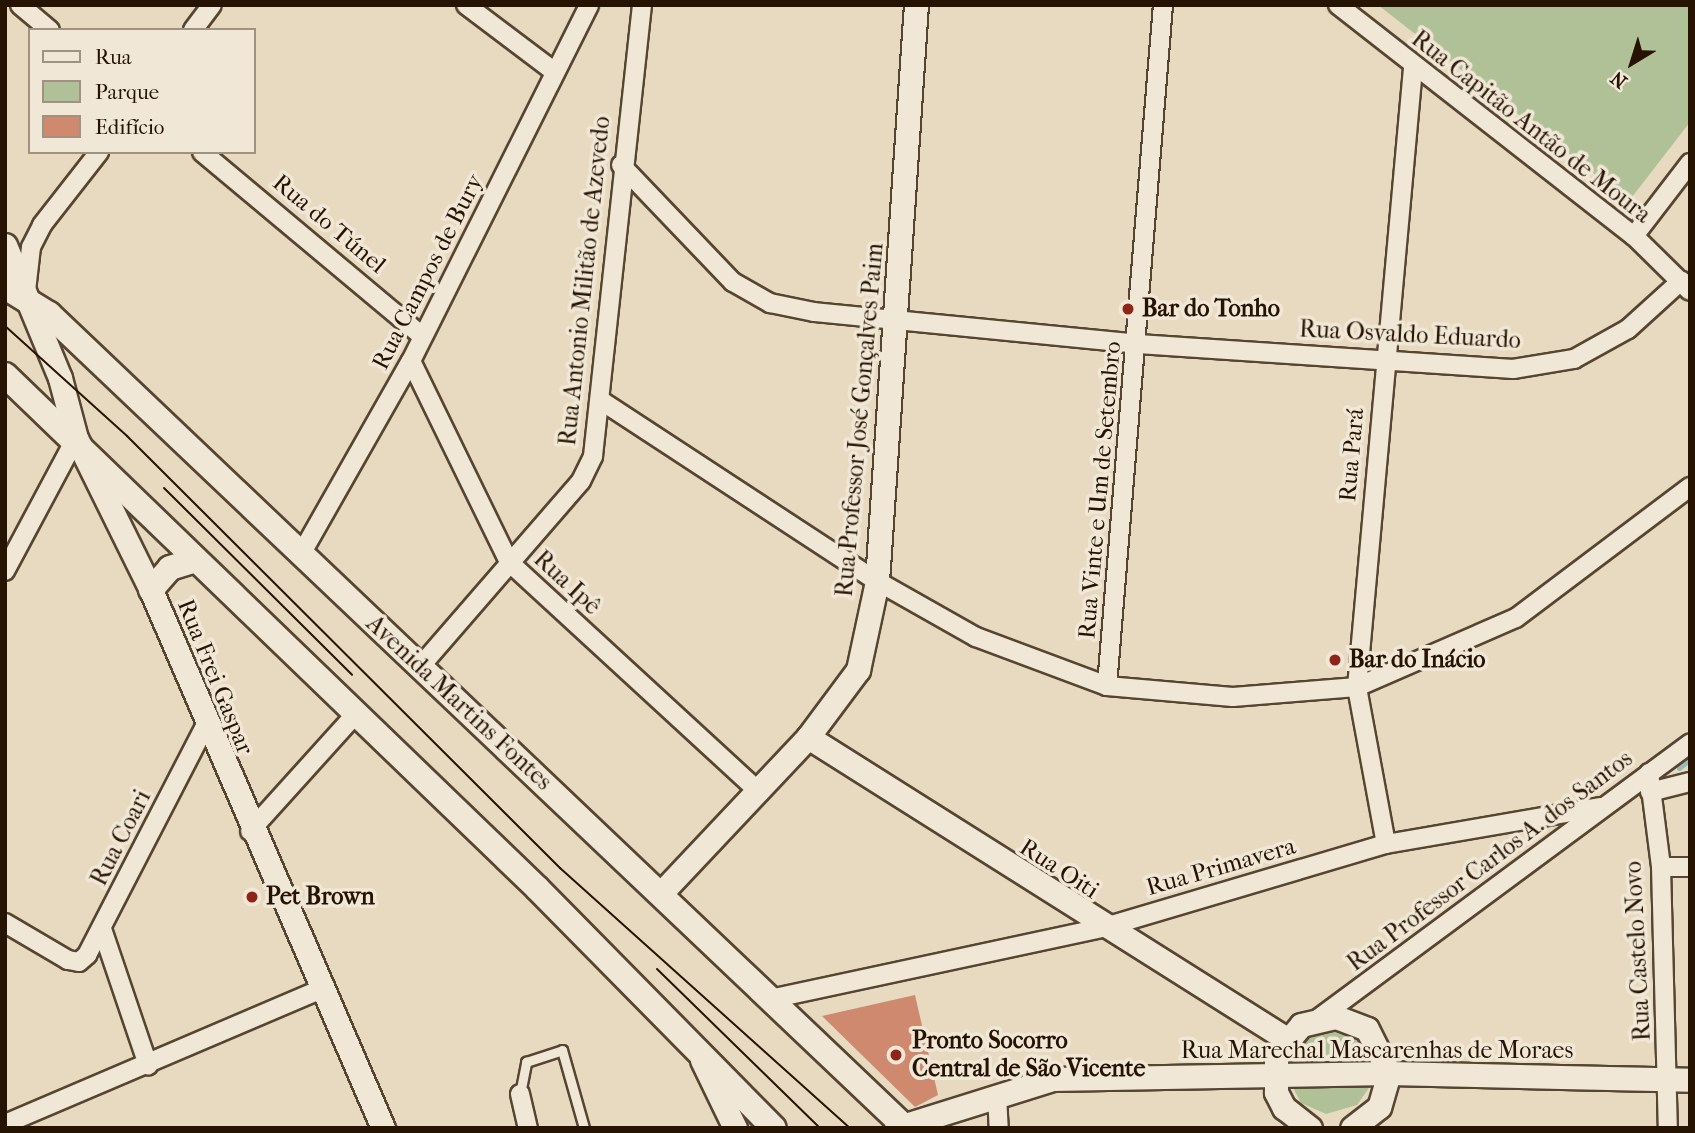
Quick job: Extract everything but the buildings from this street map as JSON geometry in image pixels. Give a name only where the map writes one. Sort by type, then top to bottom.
[{"type":"main road","name":"Avenida Martins Fontes","points":[[15,292],[663,891],[775,998],[902,1127]]},
{"type":"main road","points":[[5,375],[76,438],[353,717],[692,1042],[774,1128]]},
{"type":"main road","points":[[151,590],[170,568],[196,560]]},
{"type":"street","points":[[20,5],[48,28]]},
{"type":"street","points":[[195,28],[212,5]]},
{"type":"street","points":[[466,5],[555,72]]},
{"type":"street","name":"Rua Campos de Bury","points":[[300,556],[411,361],[589,5]]},
{"type":"street","name":"Rua Antonio Militão de Azevedo","points":[[419,668],[581,481],[593,456],[621,165],[642,5]]},
{"type":"street","name":"Rua Professor José Gonçalves Paim","points":[[663,891],[808,737],[858,670],[877,581],[916,5]]},
{"type":"street","name":"Rua Vinte e Um de Setembro","points":[[1107,686],[1138,345],[1163,5]]},
{"type":"street","name":"Rua Capitão Antão de Moura","points":[[1338,5],[1413,68],[1634,236],[1686,286]]},
{"type":"street","name":"Rua Pará","points":[[1386,844],[1357,687],[1413,68]]},
{"type":"street","points":[[15,292],[31,247],[98,154]]},
{"type":"street","name":"Rua do Túnel","points":[[204,154],[422,336]]},
{"type":"street","points":[[1634,236],[1690,163]]},
{"type":"street","name":"Rua Osvaldo Eduardo","points":[[621,165],[733,282],[761,298],[814,312],[896,316],[1138,345],[1385,356],[1513,369],[1574,359],[1628,329],[1686,286]]},
{"type":"street","name":"Rua Frei Gaspar","points":[[5,245],[15,292],[76,438],[151,590],[250,831],[383,1128]]},
{"type":"street","name":"Rua Ipê","points":[[411,361],[509,562],[757,790]]},
{"type":"street","points":[[600,400],[877,581],[976,637],[1107,686],[1233,697],[1357,687],[1516,618],[1690,487]]},
{"type":"street","points":[[5,571],[76,438]]},
{"type":"street","points":[[250,831],[353,717]]},
{"type":"street","name":"Rua Coari","points":[[5,923],[68,960],[79,962],[102,929],[206,724]]},
{"type":"street","name":"Rua Oiti","points":[[808,737],[1102,928],[1285,1038]]},
{"type":"street","name":"Rua Professor Carlos A. dos Santos","points":[[1319,1018],[1600,807],[1690,743]]},
{"type":"street","name":"Rua Castelo Novo","points":[[1649,773],[1661,867],[1679,1080],[1668,1128]]},
{"type":"street","points":[[1650,792],[1690,782]]},
{"type":"street","name":"Rua Primavera","points":[[775,998],[1102,928],[1386,844],[1600,807]]},
{"type":"street","points":[[1661,867],[1690,867]]},
{"type":"street","points":[[102,929],[148,1065]]},
{"type":"street","points":[[5,1124],[322,989]]},
{"type":"street","points":[[1310,1128],[1284,1108],[1273,1073],[1285,1038],[1319,1018],[1367,1029],[1389,1073],[1379,1107],[1352,1128]]},
{"type":"street","points":[[692,1042],[735,1128]]},
{"type":"street","name":"Rua Marechal Mascarenhas de Moraes","points":[[902,1127],[1052,1079],[1389,1073],[1679,1080]]},
{"type":"street","points":[[520,1094],[528,1128]]},
{"type":"street","points":[[997,1095],[999,1128]]},
{"type":"lane","points":[[520,1094],[526,1062],[562,1050],[584,1128]]},
{"type":"green space","points":[[1378,5],[1690,5],[1690,122],[1629,201]]},
{"type":"green space","points":[[1326,1029],[1358,1040],[1371,1060],[1290,1059],[1300,1041]]},
{"type":"green space","points":[[1289,1080],[1371,1085],[1357,1105],[1326,1114],[1301,1103]]},
{"type":"waterway","points":[[1679,768],[1690,759]]},
{"type":"tram line","points":[[5,326],[127,436],[560,868],[850,1128]]},
{"type":"tram line","points":[[164,488],[352,675]]},
{"type":"tram line","points":[[657,969],[820,1128]]},
{"type":"place","name":"Bar do Tonho","points":[[1128,309]]},
{"type":"place","name":"Bar do Inácio","points":[[1335,660]]},
{"type":"place","name":"Pet Brown","points":[[252,897]]},
{"type":"place","name":"Pronto Socorro Central de São Vicente","points":[[896,1055]]}]
